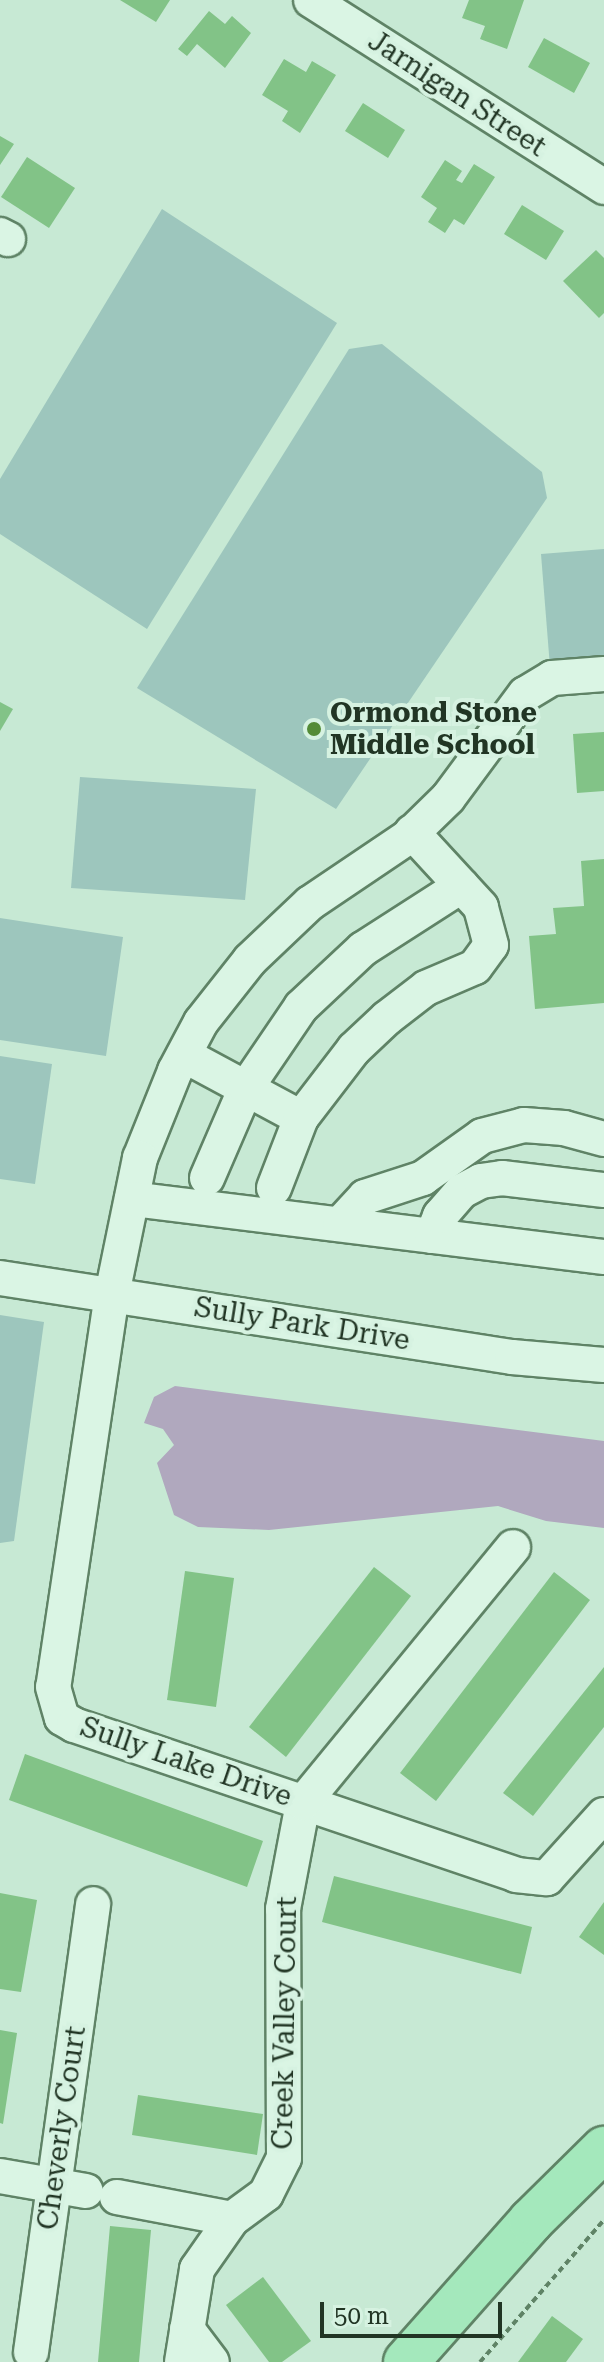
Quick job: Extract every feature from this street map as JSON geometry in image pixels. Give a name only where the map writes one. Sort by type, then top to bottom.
[{"type":"main road","points":[[406,2362],[531,2221],[604,2149]]},
{"type":"street","name":"Jarnigan Street","points":[[311,0],[604,187]]},
{"type":"street","name":"Sully Lake Drive","points":[[604,674],[538,684],[467,777],[412,832],[310,903],[250,960],[201,1022],[154,1117],[132,1199],[112,1294],[53,1687],[58,1708],[74,1725],[516,1875],[547,1878],[604,1815]]},
{"type":"street","points":[[274,1188],[301,1118],[354,1049],[426,988],[462,974],[485,957],[491,945],[486,918],[412,832]]},
{"type":"street","points":[[207,1178],[246,1088],[301,1007],[337,970],[461,886]]},
{"type":"street","points":[[184,1055],[301,1118]]},
{"type":"street","points":[[340,1224],[365,1197],[423,1178],[482,1136],[524,1125],[564,1128],[604,1139]]},
{"type":"street","points":[[432,1236],[440,1216],[462,1191],[481,1181],[502,1178],[604,1190]]},
{"type":"street","points":[[132,1199],[604,1257]]},
{"type":"street","name":"Sully Park Drive","points":[[0,1278],[512,1357],[604,1365]]},
{"type":"street","name":"Creek Valley Court","points":[[184,2346],[197,2269],[232,2219],[266,2194],[284,2158],[283,1909],[303,1803],[513,1547]]},
{"type":"street","name":"Cheverly Court","points":[[31,2352],[86,2191],[93,1904]]},
{"type":"street","points":[[0,2176],[232,2219]]},
{"type":"street","points":[[184,2346],[212,2362]]},
{"type":"path","points":[[480,2362],[604,2220]]},
{"type":"shaded area","points":[[162,209],[337,323],[147,629],[0,534],[0,479]]},
{"type":"shaded area","points":[[382,344],[542,472],[547,498],[336,809],[137,688],[349,349]]},
{"type":"shaded area","points":[[604,549],[604,662],[550,667],[541,554]]},
{"type":"shaded area","points":[[80,777],[256,789],[245,900],[71,888]]},
{"type":"shaded area","points":[[0,918],[123,937],[106,1056],[0,1040]]},
{"type":"shaded area","points":[[0,1056],[52,1064],[35,1184],[0,1179]]},
{"type":"shaded area","points":[[0,1315],[44,1322],[14,1541],[0,1543]]},
{"type":"shaded area","points":[[175,1386],[604,1441],[604,1528],[546,1521],[498,1506],[269,1530],[198,1527],[174,1515],[157,1463],[174,1445],[163,1429],[144,1423],[154,1397]]},
{"type":"building","points":[[120,0],[170,0],[156,22]]},
{"type":"building","points":[[469,0],[524,0],[507,49],[480,39],[485,26],[462,18]]},
{"type":"building","points":[[209,11],[225,24],[232,16],[251,33],[225,68],[197,44],[187,56],[178,49]]},
{"type":"building","points":[[544,38],[590,63],[574,93],[528,67]]},
{"type":"building","points":[[284,59],[306,72],[312,61],[336,75],[300,133],[282,121],[288,111],[262,95]]},
{"type":"building","points":[[363,103],[405,130],[388,158],[345,131]]},
{"type":"building","points":[[0,136],[14,144],[0,165]]},
{"type":"building","points":[[27,157],[75,188],[49,228],[1,197]]},
{"type":"building","points":[[445,160],[462,171],[456,180],[462,183],[474,164],[495,177],[464,225],[454,219],[445,233],[428,222],[437,208],[421,197]]},
{"type":"building","points":[[522,205],[564,231],[546,260],[504,234]]},
{"type":"building","points":[[596,250],[604,258],[604,313],[599,318],[563,281]]},
{"type":"building","points":[[0,702],[13,709],[0,731]]},
{"type":"building","points":[[604,732],[604,791],[577,793],[573,734]]},
{"type":"building","points":[[604,859],[604,1003],[535,1009],[529,936],[556,934],[553,908],[584,906],[581,861]]},
{"type":"building","points":[[374,1567],[411,1596],[286,1757],[249,1727]]},
{"type":"building","points":[[185,1571],[234,1578],[216,1707],[167,1700]]},
{"type":"building","points":[[554,1572],[590,1600],[436,1801],[400,1773]]},
{"type":"building","points":[[604,1667],[604,1727],[533,1816],[503,1793]]},
{"type":"building","points":[[25,1754],[263,1841],[247,1887],[9,1800]]},
{"type":"building","points":[[334,1876],[532,1927],[521,1974],[322,1922]]},
{"type":"building","points":[[0,1893],[37,1900],[21,1992],[0,1989]]},
{"type":"building","points":[[604,1902],[604,1955],[579,1937]]},
{"type":"building","points":[[0,2030],[17,2033],[3,2124],[0,2123]]},
{"type":"building","points":[[138,2095],[263,2114],[257,2155],[132,2135]]},
{"type":"building","points":[[110,2226],[151,2230],[139,2362],[98,2362]]},
{"type":"building","points":[[263,2277],[311,2341],[282,2362],[269,2362],[226,2305]]},
{"type":"building","points":[[552,2316],[583,2339],[566,2362],[518,2362]]},
{"type":"place","name":"Ormond Stone Middle School","points":[[314,729]]}]
